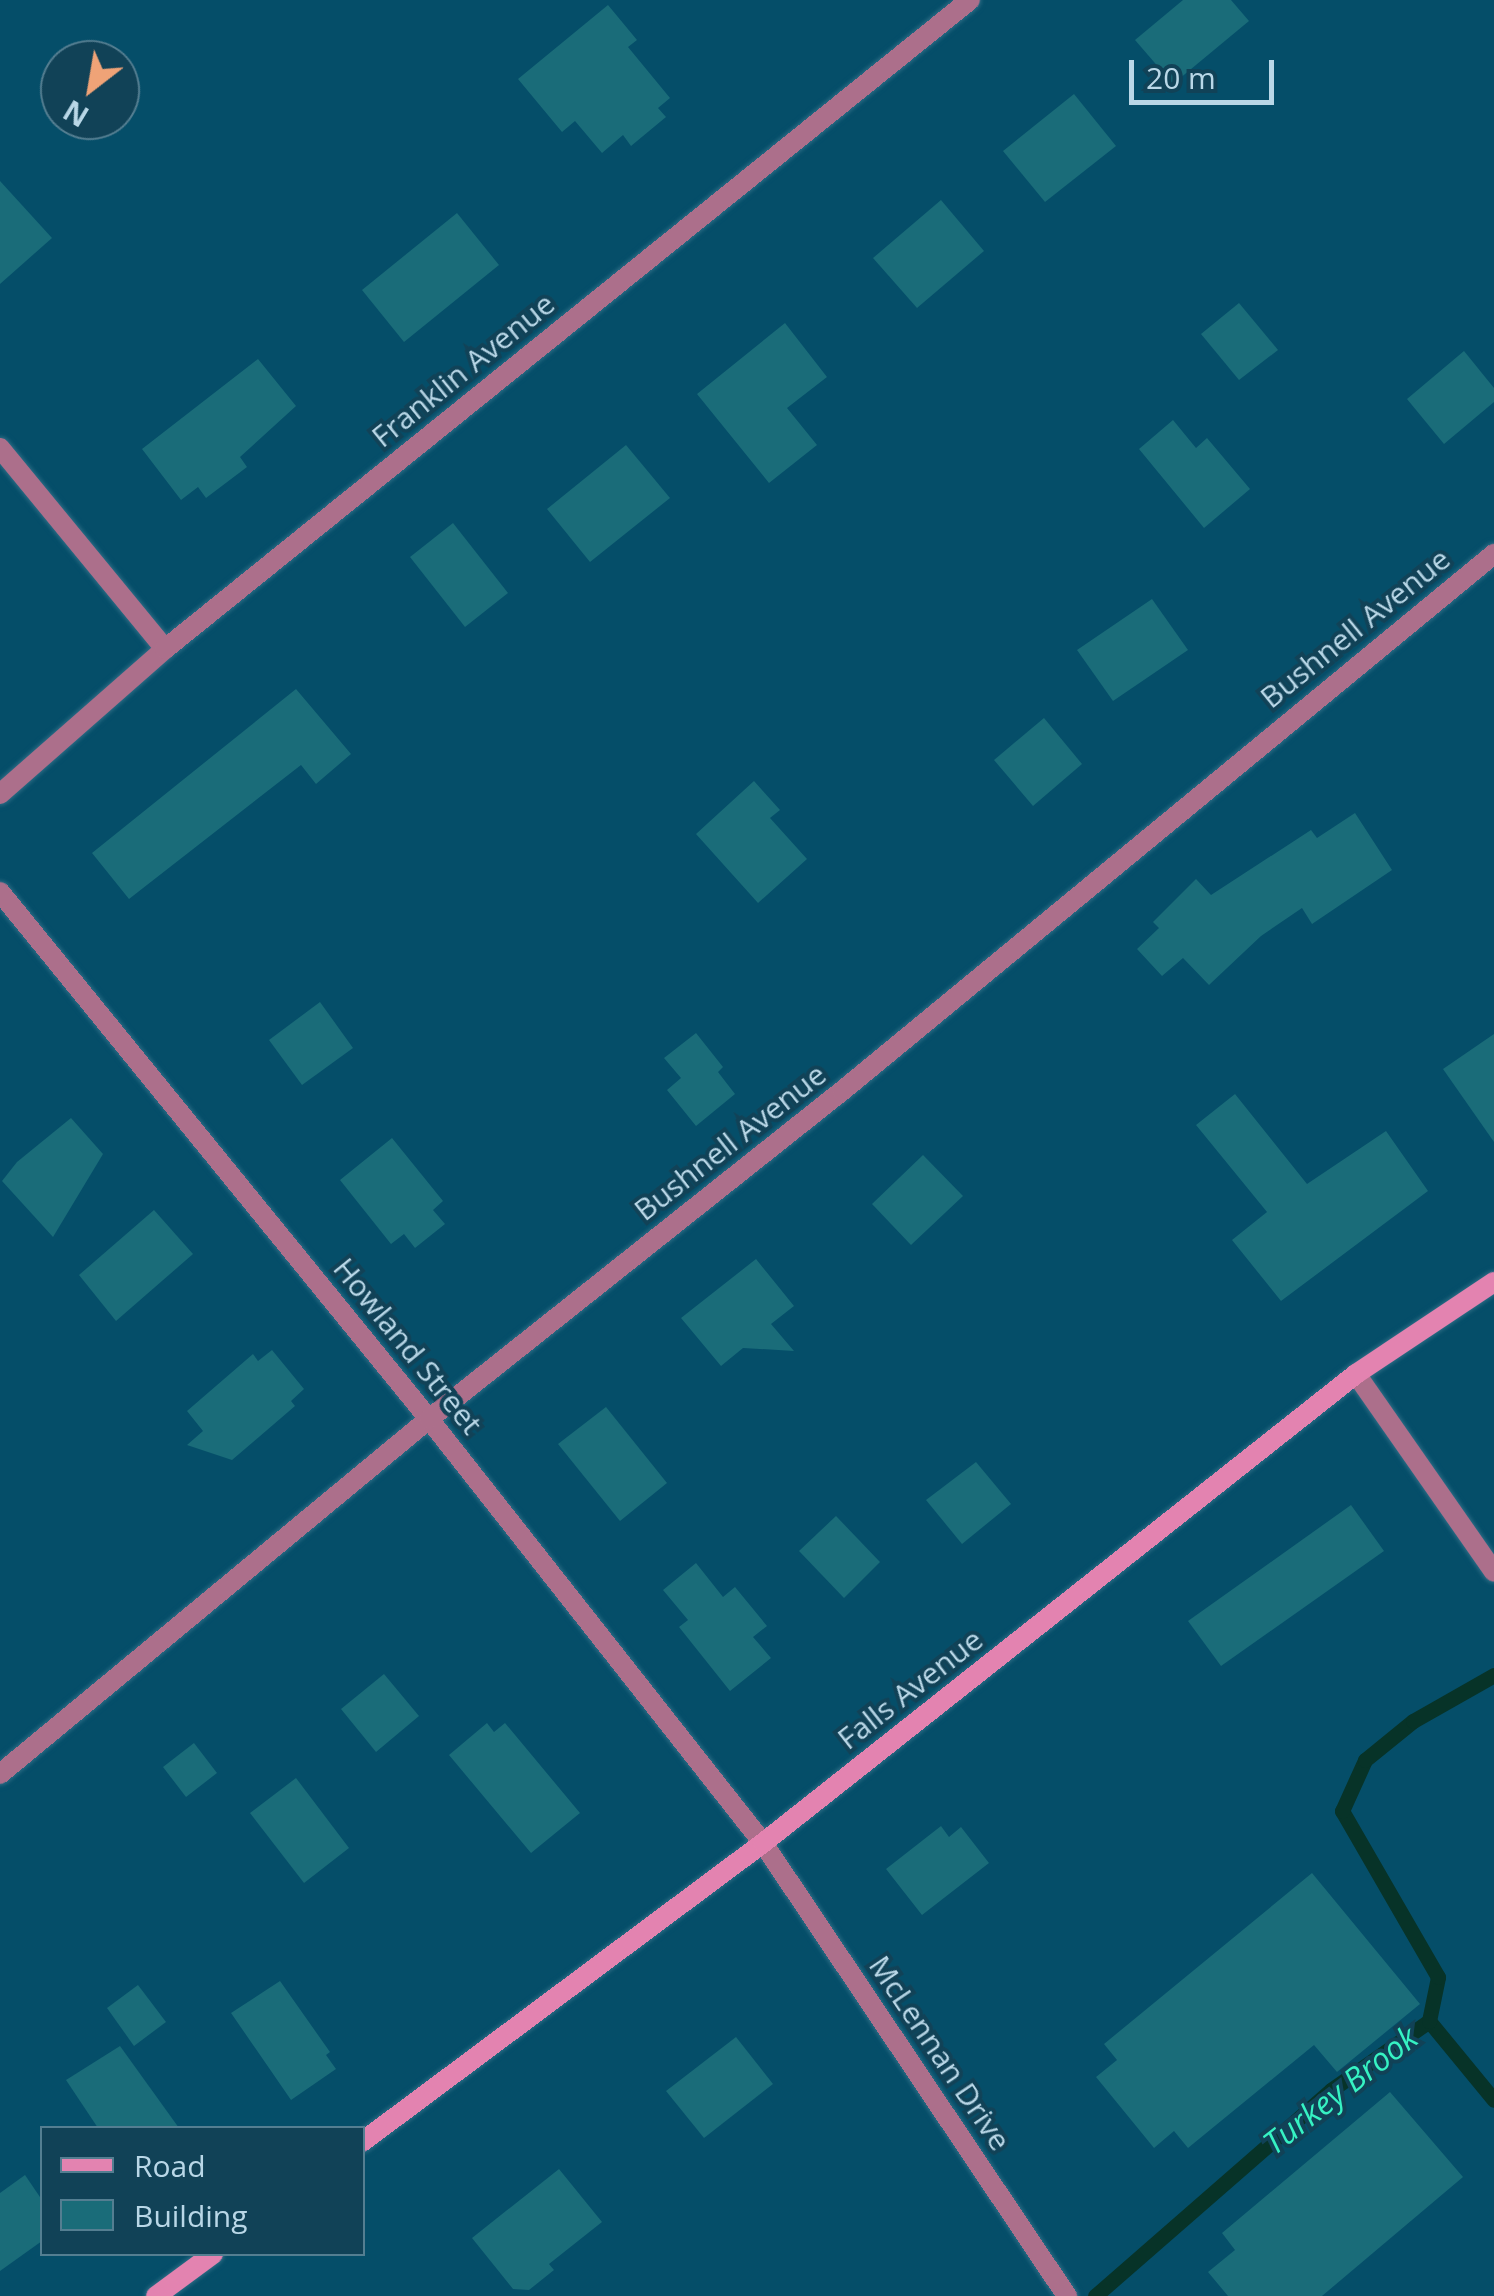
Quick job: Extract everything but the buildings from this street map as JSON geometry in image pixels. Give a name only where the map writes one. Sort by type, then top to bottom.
[{"type":"main road","name":"Falls Avenue","points":[[365,2140],[764,1843],[1356,1374],[1494,1282]]},
{"type":"main road","points":[[156,2296],[210,2256]]},
{"type":"street","name":"Franklin Avenue","points":[[0,794],[165,649],[970,0]]},
{"type":"street","points":[[0,448],[165,649]]},
{"type":"street","name":"Bushnell Avenue","points":[[0,1774],[429,1419],[842,1091],[1494,554]]},
{"type":"street","name":"Howland Street","points":[[0,892],[429,1419],[764,1843]]},
{"type":"street","points":[[1356,1374],[1494,1572]]},
{"type":"street","name":"McLennan Drive","points":[[764,1843],[1067,2296]]},
{"type":"waterway","name":"Turkey Brook","points":[[1095,2296],[1331,2090],[1429,2021],[1438,1977],[1342,1811],[1365,1760],[1413,1721],[1494,1675]]},
{"type":"waterway","points":[[1429,2021],[1494,2100]]}]
